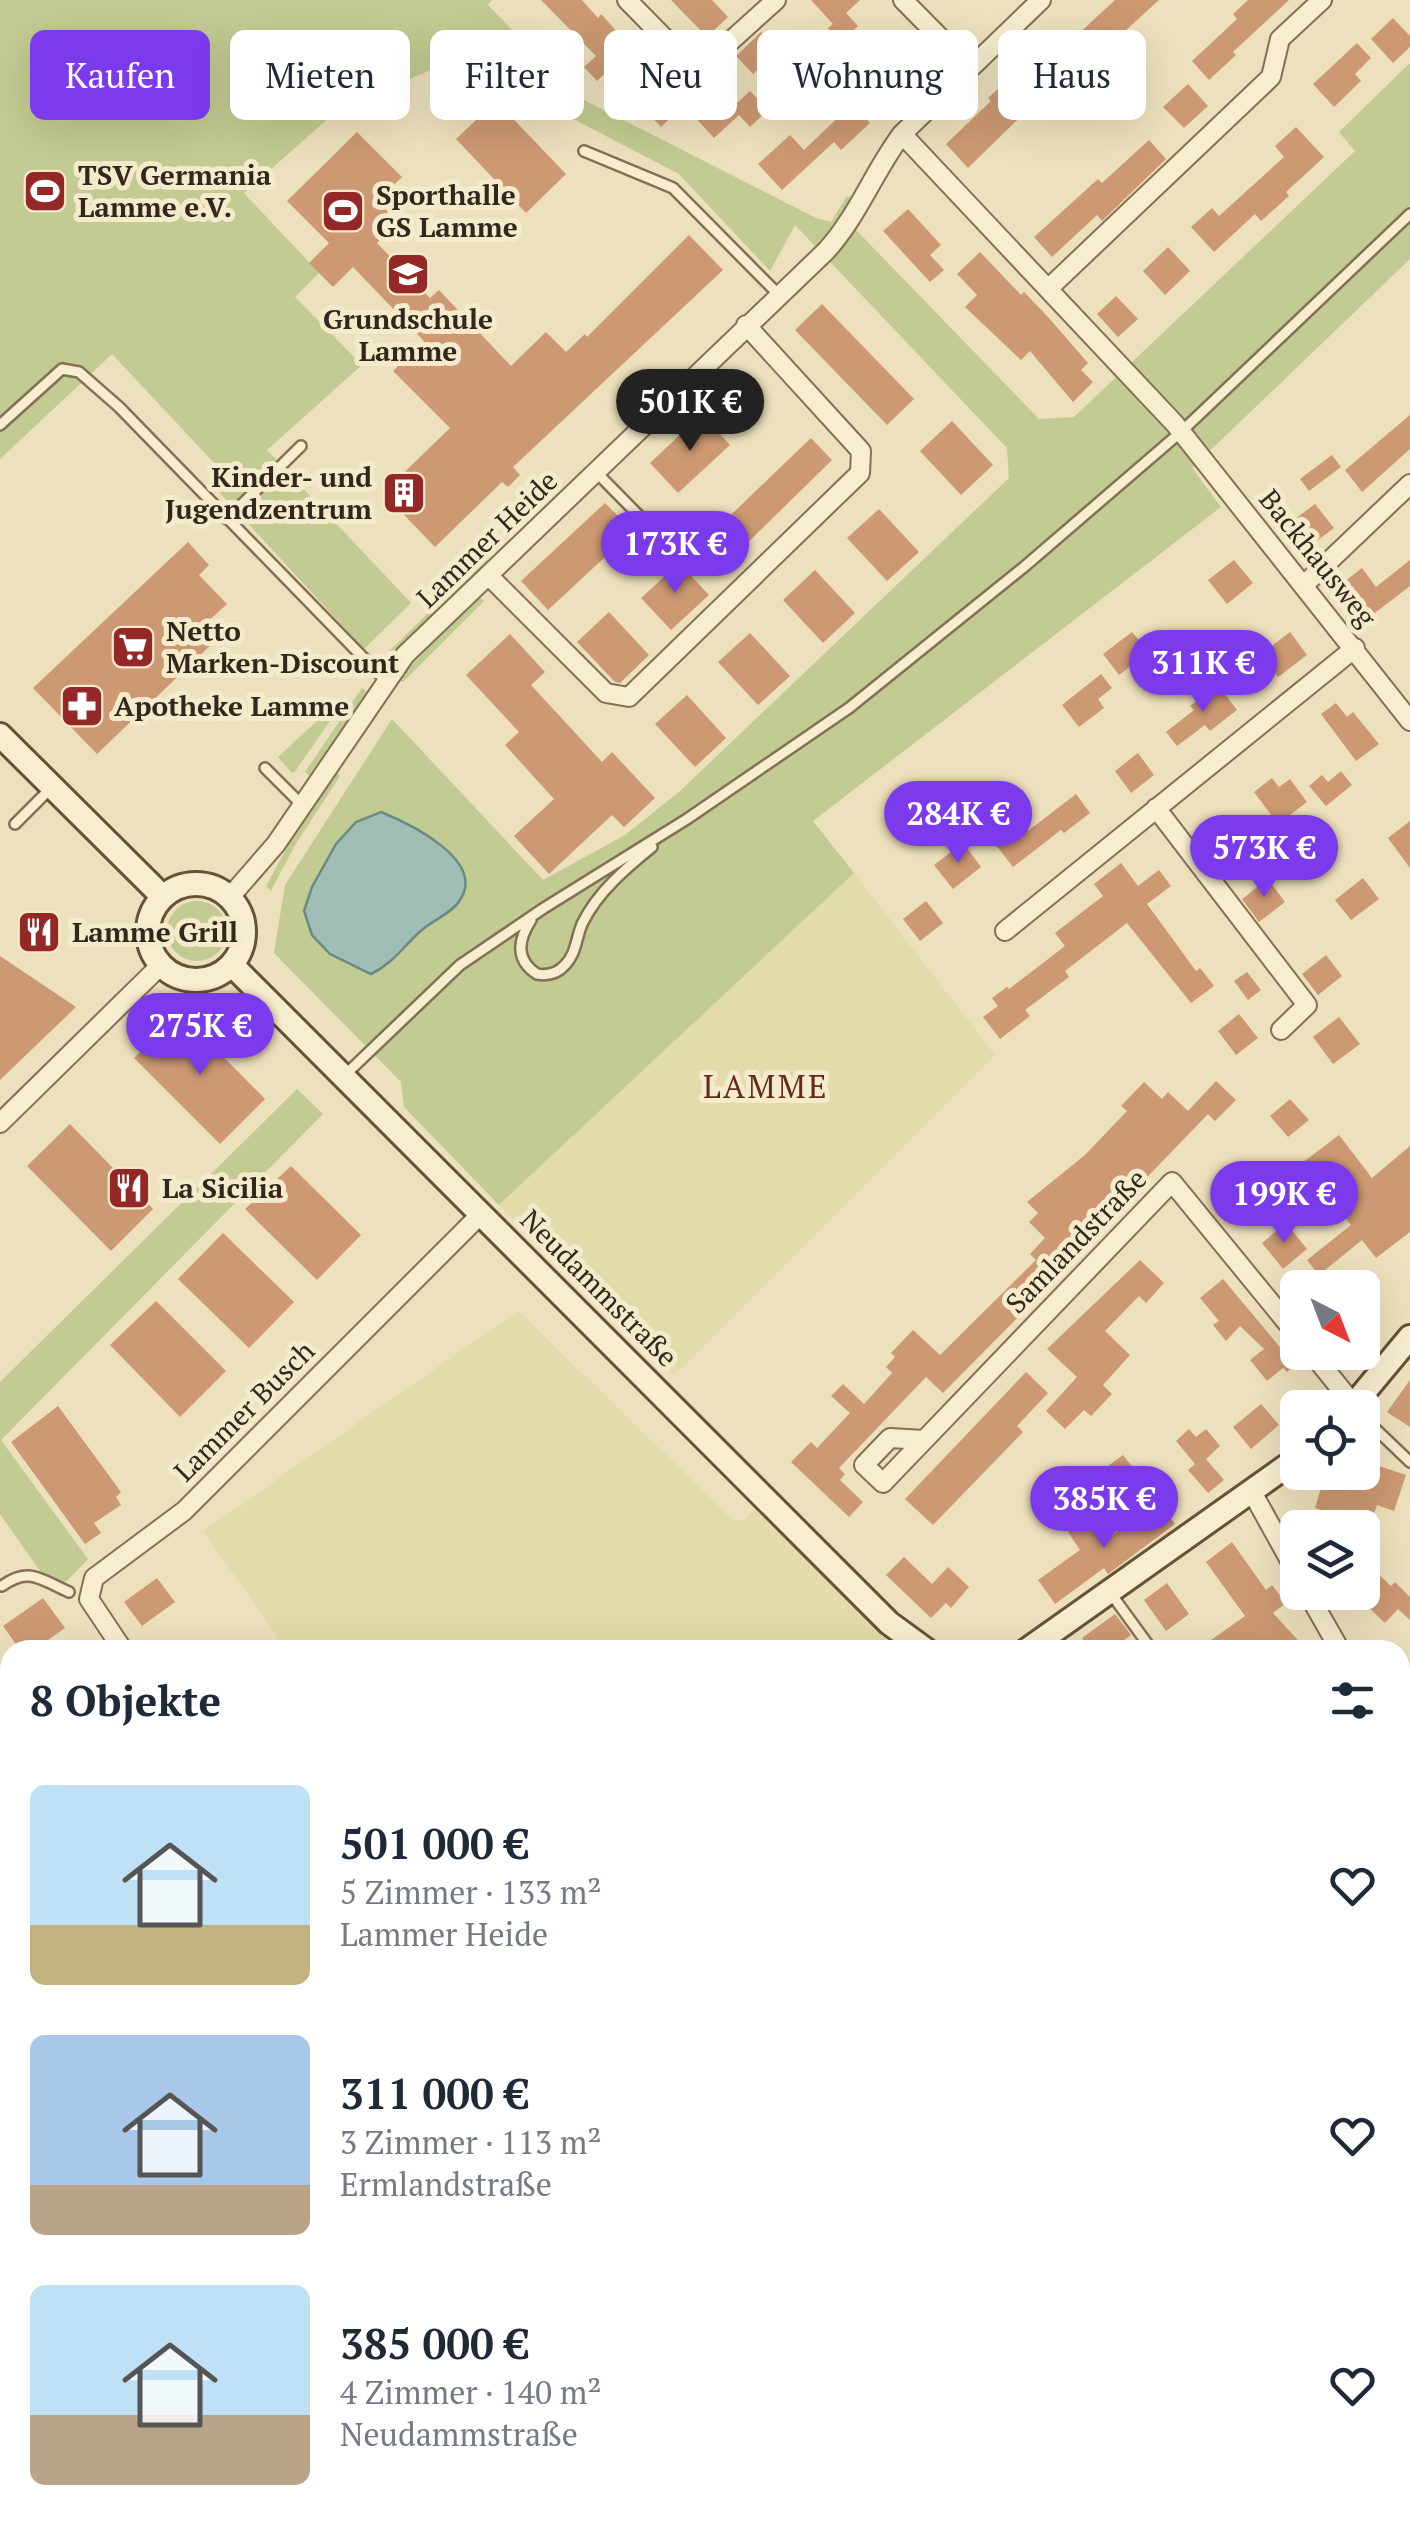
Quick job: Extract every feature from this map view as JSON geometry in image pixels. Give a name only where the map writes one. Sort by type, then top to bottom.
[{"type":"main road","points":[[0,734],[163,897]]},
{"type":"main road","points":[[196,884],[214,887],[230,897],[244,924],[244,942],[232,965],[215,977],[196,981],[177,976],[161,965],[151,950],[148,932],[151,914],[163,897],[178,887],[196,884]]},
{"type":"main road","name":"Neudammstraße","points":[[232,965],[889,1623],[912,1640]]},
{"type":"main road","points":[[1370,1390],[1410,1337]]},
{"type":"main road","points":[[1042,1640],[1280,1471]]},
{"type":"street","points":[[627,0],[685,59],[712,57],[776,0]]},
{"type":"street","points":[[903,0],[933,30]]},
{"type":"street","name":"Lammer Heide","points":[[978,60],[1041,0]]},
{"type":"street","points":[[1050,288],[1270,77],[1280,39],[1322,0]]},
{"type":"street","name":"Lammer Heide","points":[[230,897],[276,844],[405,655],[843,232],[884,158],[916,120]]},
{"type":"street","name":"Backhausweg","points":[[902,134],[1182,431],[1410,721]]},
{"type":"street","points":[[488,574],[606,693],[629,697],[670,658],[860,473],[861,452],[746,326]]},
{"type":"street","points":[[1305,584],[1410,484]]},
{"type":"street","points":[[1005,931],[1355,648]]},
{"type":"street","points":[[1156,808],[1308,1004],[1280,1030]]},
{"type":"street","points":[[0,1123],[161,965]]},
{"type":"street","name":"Samlandstraße","points":[[924,1440],[1172,1182],[1280,1314]]},
{"type":"street","name":"Lammer Busch","points":[[117,1640],[89,1599],[94,1578],[184,1511],[482,1213]]},
{"type":"street","points":[[1325,1370],[1341,1390]]},
{"type":"street","points":[[1252,1492],[1280,1543]]},
{"type":"street","points":[[1317,1610],[1334,1640]]},
{"type":"lane","points":[[584,151],[672,188],[779,294]]},
{"type":"lane","points":[[345,1075],[460,965],[687,819],[849,708],[1024,567],[1182,431],[1410,214]]},
{"type":"lane","points":[[0,425],[62,369],[79,372],[119,407],[386,680]]},
{"type":"lane","points":[[227,519],[301,446]]},
{"type":"lane","points":[[596,472],[660,538]]},
{"type":"lane","points":[[265,768],[302,805]]},
{"type":"lane","points":[[15,824],[53,786]]},
{"type":"lane","points":[[544,908],[529,922],[520,948],[526,967],[546,976],[568,962],[582,923],[624,870],[687,819]]},
{"type":"lane","points":[[1380,1433],[1410,1462]]},
{"type":"lane","points":[[2,1586],[16,1576],[29,1574],[69,1592]]},
{"type":"lane","points":[[1110,1592],[1145,1640]]},
{"type":"shaded area","points":[[854,873],[995,1055],[674,1375],[499,1205]]},
{"type":"shaded area","points":[[518,1311],[733,1520],[744,1520],[755,1509],[889,1640],[280,1640],[203,1531]]},
{"type":"green space","points":[[0,0],[492,0],[488,5],[512,30],[430,30],[430,70],[410,79],[410,30],[230,30],[230,120],[326,120],[244,193],[319,273],[295,297],[362,365],[267,450],[411,603],[364,649],[219,492],[231,481],[112,354],[0,459]]},
{"type":"green space","points":[[1410,63],[1410,259],[1192,468],[1221,507],[813,821],[854,873],[499,1205],[404,1107],[401,1082],[274,953],[285,885],[392,719],[543,880],[625,835],[679,792],[1009,478],[1007,448],[795,225],[770,271],[679,174],[575,120],[584,120],[584,100],[604,110],[604,120],[623,120],[816,218],[831,222],[847,196],[852,198],[838,224],[856,230],[1039,419],[1074,417],[1355,151],[1339,132]]},
{"type":"green space","points":[[486,557],[489,562],[386,663],[381,659]]},
{"type":"green space","points":[[479,596],[484,601],[403,682],[398,679]]},
{"type":"green space","points":[[362,688],[367,692],[310,776],[305,772]]},
{"type":"green space","points":[[333,706],[337,711],[291,772],[278,757]]},
{"type":"green space","points":[[335,772],[340,776],[271,891],[266,886]]},
{"type":"green space","points":[[197,901],[218,910],[227,931],[218,952],[197,961],[176,952],[167,931],[176,910]]},
{"type":"green space","points":[[297,1089],[323,1114],[1,1440],[88,1559],[65,1583],[40,1571],[0,1514],[0,1382]]},
{"type":"water","points":[[381,812],[441,845],[463,871],[465,885],[453,908],[371,974],[330,954],[312,935],[304,911],[312,887],[336,844],[356,822]]},
{"type":"building","points":[[541,0],[582,0],[616,30],[604,30],[604,74],[597,81],[584,67],[596,56],[584,44],[584,30],[570,30]]},
{"type":"building","points":[[671,0],[712,0],[728,17],[714,30],[700,30]]},
{"type":"building","points":[[811,0],[860,0],[846,13],[858,26],[854,30],[830,30],[833,24]]},
{"type":"building","points":[[1115,0],[1159,0],[1126,30],[1083,30]]},
{"type":"building","points":[[1248,0],[1289,0],[1209,80],[1192,61],[1237,19],[1233,14]]},
{"type":"building","points":[[1393,18],[1410,36],[1410,47],[1393,63],[1371,39]]},
{"type":"building","points":[[757,36],[757,70],[753,74],[737,55]]},
{"type":"building","points":[[1357,43],[1371,58],[1355,74],[1361,81],[1334,107],[1313,84]]},
{"type":"building","points":[[1188,84],[1208,106],[1184,128],[1163,107]]},
{"type":"building","points":[[998,89],[998,120],[1017,120],[968,168],[946,144],[971,120],[978,120],[978,113],[991,101],[988,98]]},
{"type":"building","points":[[750,91],[757,98],[757,120],[750,127],[739,115],[737,103]]},
{"type":"building","points":[[476,120],[514,120],[566,174],[526,213],[456,139]]},
{"type":"building","points":[[698,120],[734,120],[714,138]]},
{"type":"building","points":[[835,120],[870,123],[841,150],[834,142],[782,190],[758,164],[790,135],[804,150]]},
{"type":"building","points":[[1296,127],[1324,157],[1261,221],[1255,214],[1214,252],[1191,227],[1212,208],[1219,216],[1284,157],[1275,146]]},
{"type":"building","points":[[357,132],[402,177],[378,200],[399,221],[377,243],[430,298],[439,290],[511,366],[546,332],[566,352],[585,334],[587,337],[689,235],[723,270],[513,467],[520,475],[508,487],[502,482],[435,547],[383,493],[450,428],[393,371],[424,341],[353,267],[333,287],[309,263],[329,243],[287,201]]},
{"type":"building","points":[[1149,140],[1166,159],[1102,221],[1097,215],[1052,257],[1034,237],[1098,179],[1102,183]]},
{"type":"building","points":[[908,209],[941,245],[930,255],[944,270],[930,282],[883,231]]},
{"type":"building","points":[[1168,247],[1190,271],[1165,295],[1143,271]]},
{"type":"building","points":[[980,252],[1021,295],[1024,292],[1088,363],[1081,370],[1093,382],[1073,402],[1030,351],[1021,360],[965,307],[977,295],[957,274]]},
{"type":"building","points":[[1116,296],[1138,319],[1118,337],[1097,314]]},
{"type":"building","points":[[822,304],[914,399],[887,425],[795,330]]},
{"type":"building","points":[[702,414],[730,445],[678,493],[650,463]]},
{"type":"building","points":[[1410,415],[1410,449],[1362,492],[1345,470]]},
{"type":"building","points":[[952,421],[993,465],[961,495],[920,451]]},
{"type":"building","points":[[811,438],[832,460],[735,555],[713,532]]},
{"type":"building","points":[[1332,455],[1341,467],[1309,491],[1300,479]]},
{"type":"building","points":[[605,503],[633,531],[548,610],[521,581]]},
{"type":"building","points":[[1315,504],[1334,528],[1310,546],[1291,522]]},
{"type":"building","points":[[879,509],[919,552],[887,581],[847,538]]},
{"type":"building","points":[[188,542],[209,565],[199,575],[227,604],[202,627],[215,641],[97,754],[33,688]]},
{"type":"building","points":[[1234,560],[1253,583],[1227,604],[1208,580]]},
{"type":"building","points":[[1410,560],[1410,586],[1367,619],[1340,585],[1362,568],[1376,587]]},
{"type":"building","points":[[679,563],[709,595],[671,630],[641,598]]},
{"type":"building","points":[[815,570],[855,613],[823,643],[783,600]]},
{"type":"building","points":[[609,612],[649,655],[620,683],[577,642]]},
{"type":"building","points":[[1132,632],[1141,643],[1151,635],[1168,657],[1142,677],[1133,664],[1119,675],[1103,654]]},
{"type":"building","points":[[1290,632],[1307,655],[1278,677],[1260,655]]},
{"type":"building","points":[[750,633],[790,676],[758,705],[718,662]]},
{"type":"building","points":[[510,634],[545,672],[531,685],[602,762],[612,752],[655,798],[624,827],[612,815],[549,874],[514,836],[554,799],[505,745],[519,732],[466,675]]},
{"type":"building","points":[[1101,674],[1112,688],[1098,699],[1104,708],[1079,727],[1062,705]]},
{"type":"building","points":[[1218,685],[1237,710],[1210,731],[1205,725],[1177,746],[1166,732],[1194,710],[1190,706]]},
{"type":"building","points":[[687,695],[726,738],[695,767],[655,724]]},
{"type":"building","points":[[1336,703],[1347,717],[1353,712],[1379,744],[1356,761],[1321,714]]},
{"type":"building","points":[[1138,753],[1154,775],[1131,793],[1115,771]]},
{"type":"building","points":[[1341,771],[1352,785],[1326,806],[1309,786],[1322,775],[1328,782]]},
{"type":"building","points":[[1272,778],[1279,787],[1290,779],[1307,802],[1278,824],[1254,792]]},
{"type":"building","points":[[1076,794],[1090,813],[1013,867],[995,844],[1022,823],[1028,831]]},
{"type":"building","points":[[1222,821],[1237,842],[1212,861],[1196,840]]},
{"type":"building","points":[[1410,821],[1410,868],[1388,838]]},
{"type":"building","points":[[963,843],[981,867],[953,889],[934,865]]},
{"type":"building","points":[[1121,863],[1138,886],[1159,870],[1171,886],[1147,904],[1196,971],[1200,968],[1214,986],[1191,1003],[1127,923],[1065,971],[1069,977],[1025,1010],[1030,1016],[1000,1039],[983,1017],[998,1006],[992,998],[1065,946],[1055,933],[1103,896],[1094,884]]},
{"type":"building","points":[[1363,878],[1379,899],[1351,920],[1335,900]]},
{"type":"building","points":[[1268,879],[1285,902],[1259,922],[1242,899]]},
{"type":"building","points":[[926,901],[943,923],[920,941],[903,919]]},
{"type":"building","points":[[1326,955],[1342,976],[1318,995],[1302,974]]},
{"type":"building","points":[[0,956],[76,1007],[0,1080]]},
{"type":"building","points":[[1247,972],[1261,990],[1248,1000],[1234,981]]},
{"type":"building","points":[[180,1013],[265,1099],[220,1144],[134,1058]]},
{"type":"building","points":[[1239,1014],[1258,1038],[1236,1055],[1218,1031]]},
{"type":"building","points":[[1339,1017],[1360,1044],[1333,1064],[1313,1037]]},
{"type":"building","points":[[1216,1081],[1236,1100],[1215,1121],[1208,1114],[943,1393],[926,1377],[839,1468],[845,1474],[840,1480],[863,1502],[849,1517],[791,1462],[811,1442],[817,1448],[850,1413],[831,1396],[843,1384],[864,1404],[892,1373],[886,1367],[895,1357],[891,1353],[913,1330],[940,1355],[1036,1260],[1030,1254],[1045,1238],[1029,1222],[1038,1213],[1027,1202],[1085,1155],[1127,1111],[1121,1106],[1144,1082],[1162,1099],[1168,1092],[1188,1111]]},
{"type":"building","points":[[1290,1099],[1309,1120],[1288,1137],[1270,1116]]},
{"type":"building","points":[[70,1124],[153,1209],[111,1251],[27,1166]]},
{"type":"building","points":[[1339,1135],[1372,1178],[1410,1146],[1410,1232],[1376,1258],[1362,1240],[1325,1270],[1315,1270],[1307,1260],[1351,1225],[1302,1163]]},
{"type":"building","points":[[291,1166],[361,1235],[317,1280],[245,1209]]},
{"type":"building","points":[[1286,1223],[1307,1249],[1283,1269],[1262,1243]]},
{"type":"building","points":[[223,1233],[294,1302],[249,1348],[178,1279]]},
{"type":"building","points":[[1140,1260],[1164,1283],[1146,1303],[1139,1296],[1105,1331],[1130,1355],[1103,1385],[1112,1394],[1091,1416],[1084,1410],[1065,1429],[1046,1411],[1077,1377],[1047,1349]]},
{"type":"building","points":[[1223,1279],[1280,1347],[1281,1370],[1267,1381],[1250,1360],[1264,1349],[1240,1326],[1226,1341],[1213,1325],[1219,1321],[1200,1298]]},
{"type":"building","points":[[156,1301],[226,1371],[180,1417],[110,1345]]},
{"type":"building","points":[[1026,1372],[1048,1393],[1017,1426],[1023,1432],[933,1525],[905,1499]]},
{"type":"building","points":[[1410,1380],[1410,1427],[1387,1412]]},
{"type":"building","points":[[1261,1404],[1279,1425],[1251,1449],[1233,1427]]},
{"type":"building","points":[[58,1406],[121,1492],[116,1497],[121,1505],[94,1523],[101,1533],[85,1544],[11,1442]]},
{"type":"building","points":[[1189,1429],[1196,1437],[1206,1429],[1220,1446],[1206,1459],[1224,1480],[1208,1493],[1188,1470],[1195,1464],[1176,1441]]},
{"type":"building","points":[[1123,1455],[1134,1469],[1103,1493],[1092,1478]]},
{"type":"building","points":[[1380,1466],[1406,1475],[1394,1511],[1377,1505],[1375,1510],[1315,1508],[1320,1490],[1380,1490]]},
{"type":"building","points":[[1159,1502],[1175,1524],[1108,1574],[1104,1568],[1055,1604],[1038,1580],[1080,1550],[1068,1532],[1087,1518],[1103,1542]]},
{"type":"building","points":[[1232,1542],[1266,1590],[1272,1585],[1280,1595],[1280,1608],[1273,1613],[1298,1640],[1211,1640],[1245,1616],[1206,1562]]},
{"type":"building","points":[[904,1557],[932,1584],[948,1567],[969,1587],[951,1608],[946,1603],[931,1618],[886,1575]]},
{"type":"building","points":[[1380,1576],[1391,1586],[1395,1582],[1410,1597],[1410,1620],[1398,1609],[1385,1623],[1371,1610],[1380,1610]]},
{"type":"building","points":[[157,1578],[175,1602],[142,1626],[124,1602]]},
{"type":"building","points":[[1167,1583],[1189,1614],[1166,1631],[1144,1600]]},
{"type":"building","points":[[43,1598],[65,1628],[48,1640],[13,1640],[3,1626]]},
{"type":"building","points":[[1115,1614],[1131,1635],[1124,1640],[1082,1638]]},
{"type":"place","name":"TSV Germania Lamme e.V.","points":[[45,191]]},
{"type":"place","name":"Sporthalle GS Lamme","points":[[343,211]]},
{"type":"place","name":"Grundschule Lamme","points":[[408,274]]},
{"type":"place","name":"Kinder- und Jugendzentrum","points":[[404,493]]},
{"type":"place","name":"Netto Marken-Discount","points":[[133,647]]},
{"type":"place","name":"Apotheke Lamme","points":[[82,706]]},
{"type":"place","name":"Lamme Grill","points":[[39,932]]},
{"type":"place","name":"La Sicilia","points":[[129,1188]]},
{"type":"district","name":"LAMME","points":[[766,1087]]}]
